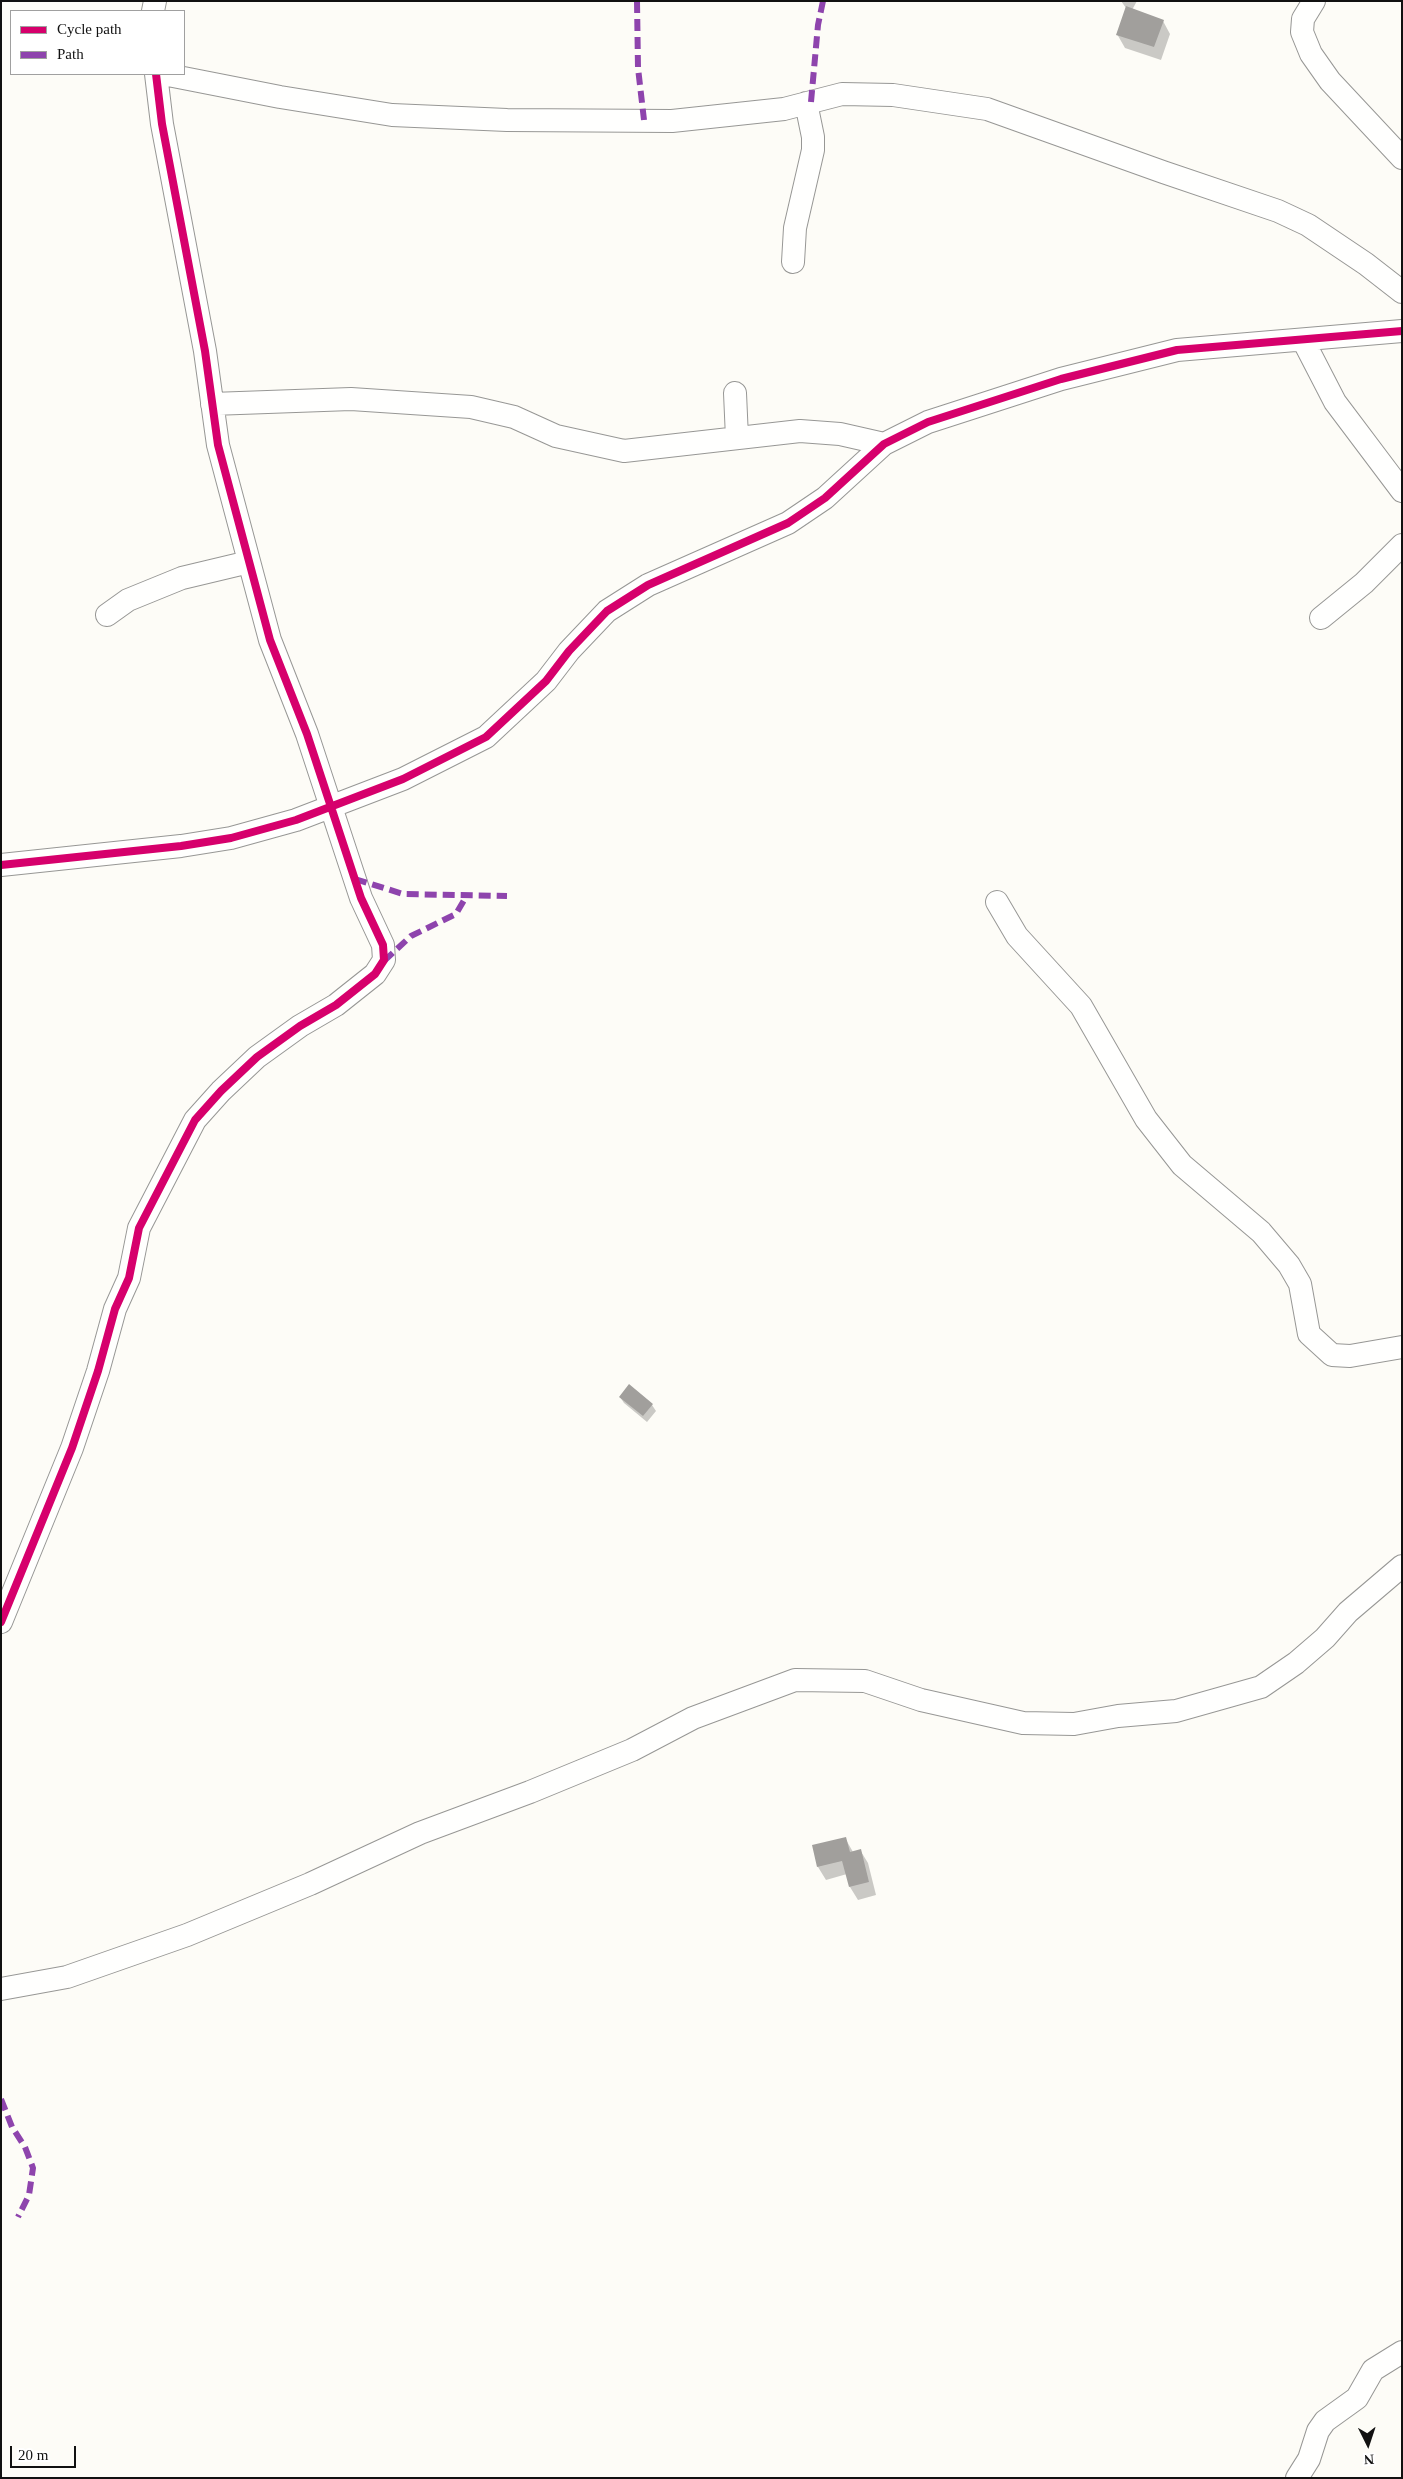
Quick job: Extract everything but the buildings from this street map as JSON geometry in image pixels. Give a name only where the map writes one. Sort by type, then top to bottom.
[{"type":"street","points":[[1314,1],[1302,19],[1302,32],[1312,54],[1330,81],[1402,158]]},
{"type":"street","points":[[1,1622],[72,1448],[98,1371],[115,1309],[129,1278],[139,1228],[195,1120],[221,1091],[257,1058],[300,1026],[336,1005],[375,974],[384,960],[383,945],[361,898],[307,734],[270,640],[218,445],[204,341],[162,124],[156,75]]},
{"type":"street","points":[[168,75],[280,97],[392,115],[507,120],[672,121],[755,112],[806,103],[842,94],[893,95],[987,109],[1278,211],[1308,225],[1366,264],[1402,292]]},
{"type":"street","points":[[793,262],[795,228],[814,150],[806,103]]},
{"type":"street","points":[[1,865],[181,846],[231,838],[296,820],[403,779],[486,737],[534,693],[569,651],[607,611],[648,586],[788,523],[825,498],[884,444],[928,422],[1061,379],[1177,350],[1402,330]]},
{"type":"street","points":[[1303,340],[1335,402],[1402,491]]},
{"type":"street","points":[[735,393],[737,438]]},
{"type":"street","points":[[212,404],[351,398],[471,407],[514,417],[556,436],[624,451],[800,431],[840,434],[884,444]]},
{"type":"street","points":[[1321,618],[1364,583],[1402,545]]},
{"type":"street","points":[[107,615],[128,600],[182,578],[249,562]]},
{"type":"street","points":[[997,902],[1017,936],[1081,1006],[1146,1119],[1182,1165],[1261,1232],[1289,1265],[1300,1284],[1309,1334],[1332,1355],[1350,1356],[1402,1347]]},
{"type":"street","points":[[1,1989],[67,1977],[187,1935],[310,1884],[420,1833],[530,1792],[632,1750],[693,1718],[795,1680],[865,1681],[922,1700],[1023,1723],[1065,1724],[1176,1710],[1261,1687],[1296,1663],[1325,1638],[1348,1612],[1402,1566]]},
{"type":"street","points":[[1297,2478],[1309,2459],[1318,2431],[1325,2421],[1357,2398],[1373,2370],[1402,2352]]},
{"type":"marked path","points":[[637,1],[638,68],[644,120]]},
{"type":"marked path","points":[[811,102],[818,25],[823,1]]},
{"type":"marked path","points":[[355,879],[403,894],[507,896]]},
{"type":"marked path","points":[[384,961],[411,936],[456,914],[467,895]]},
{"type":"marked path","points":[[1,2099],[12,2127],[25,2147],[33,2168],[29,2195],[18,2217]]},
{"type":"cycle path","points":[[1,1622],[72,1448],[98,1371],[115,1309],[129,1278],[139,1228],[195,1120],[221,1091],[257,1057],[300,1026],[336,1005],[375,974],[384,960],[383,945],[361,898],[307,734],[270,640],[218,445],[205,351],[162,124],[156,75]]},
{"type":"cycle path","points":[[1,865],[181,846],[231,838],[296,820],[403,779],[486,737],[546,681],[569,651],[607,611],[648,585],[788,523],[825,498],[884,444],[928,422],[1061,379],[1177,350],[1402,331]]}]
